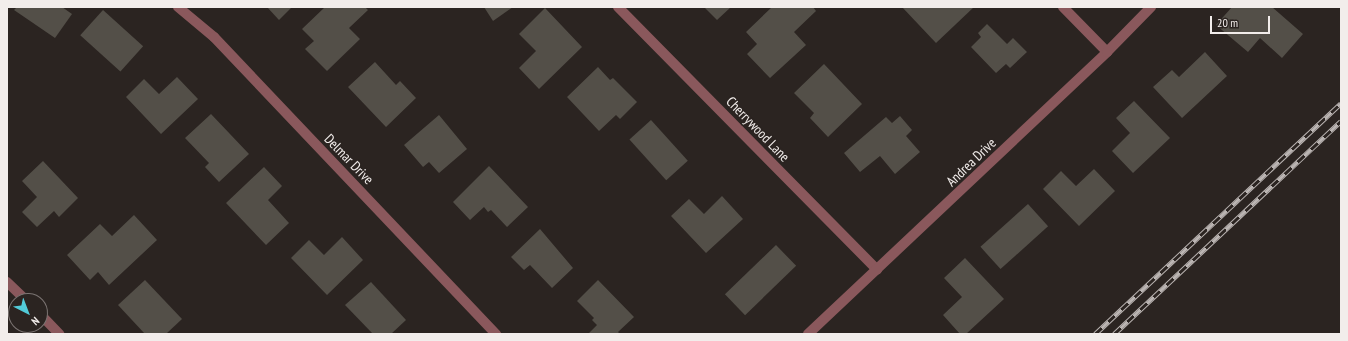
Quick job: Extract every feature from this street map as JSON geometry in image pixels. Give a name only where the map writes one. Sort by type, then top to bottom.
[{"type":"street","name":"Delmar Drive","points":[[178,7],[214,37],[496,334]]},
{"type":"street","name":"Cherrywood Lane","points":[[618,7],[877,270]]},
{"type":"street","points":[[1063,7],[1107,52]]},
{"type":"street","name":"Andrea Drive","points":[[808,334],[1107,52],[1151,7]]},
{"type":"street","points":[[7,282],[19,293]]},
{"type":"street","points":[[48,322],[59,334]]},
{"type":"building","points":[[17,7],[62,7],[72,14],[55,38],[14,10]]},
{"type":"building","points":[[267,7],[292,7],[279,20]]},
{"type":"building","points":[[325,7],[365,7],[368,10],[349,28],[360,39],[327,71],[305,49],[314,41],[302,29]]},
{"type":"building","points":[[484,7],[513,7],[493,21]]},
{"type":"building","points":[[704,7],[731,7],[717,20]]},
{"type":"building","points":[[772,7],[813,7],[816,11],[794,32],[806,45],[770,78],[747,54],[757,44],[746,32]]},
{"type":"building","points":[[902,7],[974,7],[936,43]]},
{"type":"building","points":[[1232,7],[1272,7],[1303,34],[1282,58],[1260,38],[1248,52],[1216,25]]},
{"type":"building","points":[[545,8],[582,47],[539,89],[519,68],[536,51],[519,34]]},
{"type":"building","points":[[103,10],[143,46],[120,71],[80,35]]},
{"type":"building","points":[[987,24],[1007,44],[1013,38],[1027,52],[1010,68],[1006,64],[996,73],[971,47],[981,37],[978,33]]},
{"type":"building","points":[[1205,52],[1227,76],[1182,118],[1153,87],[1172,70],[1179,77]]},
{"type":"building","points":[[375,62],[396,85],[400,81],[416,98],[386,127],[348,87]]},
{"type":"building","points":[[824,64],[862,104],[828,137],[810,118],[814,113],[794,93]]},
{"type":"building","points":[[598,67],[610,80],[613,78],[637,102],[620,119],[616,115],[599,131],[567,97]]},
{"type":"building","points":[[177,77],[198,99],[161,134],[126,97],[144,79],[159,94]]},
{"type":"building","points":[[1134,101],[1170,138],[1133,173],[1112,151],[1130,133],[1116,118]]},
{"type":"building","points":[[211,114],[249,154],[219,182],[205,167],[209,163],[185,138]]},
{"type":"building","points":[[439,115],[467,149],[439,173],[429,162],[423,167],[404,145]]},
{"type":"building","points":[[900,116],[912,130],[906,136],[920,152],[895,174],[880,156],[860,172],[844,153],[886,117],[892,123]]},
{"type":"building","points":[[651,120],[688,161],[666,180],[629,139]]},
{"type":"building","points":[[43,161],[78,198],[59,217],[54,211],[37,227],[22,212],[37,197],[22,181]]},
{"type":"building","points":[[489,166],[528,207],[507,227],[491,210],[488,212],[484,207],[470,220],[453,202]]},
{"type":"building","points":[[264,167],[282,186],[268,200],[289,223],[266,245],[226,203]]},
{"type":"building","points":[[1094,169],[1115,191],[1079,226],[1043,189],[1061,171],[1076,186]]},
{"type":"building","points":[[722,196],[743,219],[706,253],[671,216],[689,199],[704,214]]},
{"type":"building","points":[[1028,204],[1048,226],[1001,269],[980,247]]},
{"type":"building","points":[[134,215],[157,240],[109,285],[98,272],[90,280],[67,255],[100,224],[112,236]]},
{"type":"building","points":[[540,229],[573,268],[552,288],[530,265],[524,270],[511,257]]},
{"type":"building","points":[[342,237],[363,260],[327,295],[291,258],[309,240],[324,255]]},
{"type":"building","points":[[776,245],[796,266],[745,315],[725,294]]},
{"type":"building","points":[[965,258],[1004,299],[966,334],[960,334],[943,315],[962,297],[944,278]]},
{"type":"building","points":[[145,280],[182,319],[166,334],[145,334],[118,305]]},
{"type":"building","points":[[598,280],[634,317],[618,332],[620,334],[588,334],[597,325],[592,320],[594,318],[577,301]]},
{"type":"building","points":[[371,282],[406,320],[391,334],[373,334],[345,305]]},
{"type":"railway","points":[[1095,334],[1341,103]]},
{"type":"railway","points":[[1114,334],[1341,121]]}]
